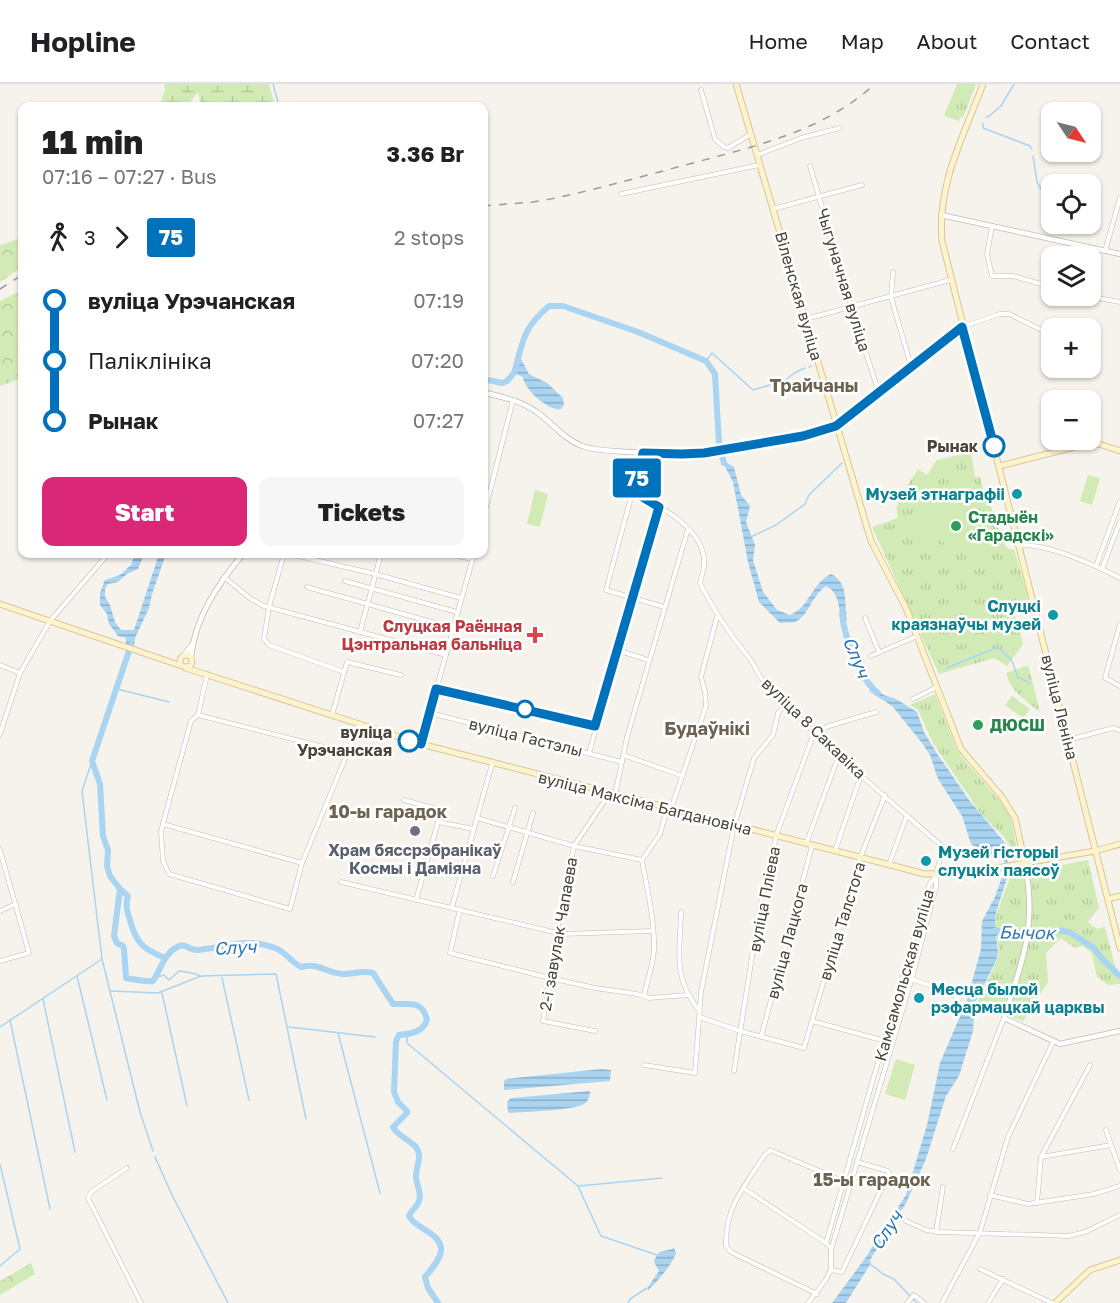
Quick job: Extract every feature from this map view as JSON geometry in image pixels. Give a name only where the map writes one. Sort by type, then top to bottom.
[{"type":"main road","name":"Віленская вуліца","points":[[736,84],[871,541],[906,608],[961,749],[1002,797],[1015,818],[1025,864]]},
{"type":"main road","name":"вуліца Леніна","points":[[984,84],[943,194],[942,241],[1120,948]]},
{"type":"main road","points":[[999,466],[1082,445],[1099,444],[1120,451]]},
{"type":"main road","name":"вуліца Максіма Багдановіча","points":[[0,604],[421,744],[889,865],[936,875],[956,875],[1095,851],[1120,844]]},
{"type":"main road","points":[[163,660],[187,658]]},
{"type":"main road","points":[[187,658],[190,666],[184,667],[180,661],[187,658]]},
{"type":"main road","name":"вуліца Максіма Багдановіча","points":[[187,658],[205,674]]},
{"type":"main road","points":[[1107,899],[1120,896]]},
{"type":"main road","points":[[1053,1303],[1090,1270],[1120,1260]]},
{"type":"street","points":[[701,90],[715,139],[720,145],[728,148],[751,134]]},
{"type":"street","points":[[757,155],[801,138],[840,128]]},
{"type":"street","points":[[621,194],[759,165]]},
{"type":"street","name":"Чыгуначная вуліца","points":[[810,166],[879,393]]},
{"type":"street","points":[[773,210],[862,185]]},
{"type":"street","points":[[1105,251],[1120,198]]},
{"type":"street","points":[[941,215],[1120,254]]},
{"type":"street","points":[[993,226],[987,254],[992,276],[1013,276],[1041,284]]},
{"type":"street","points":[[893,272],[891,297],[911,366]]},
{"type":"street","points":[[806,319],[950,280]]},
{"type":"street","points":[[1101,298],[1120,302]]},
{"type":"street","points":[[488,393],[513,400],[537,412],[563,436],[580,445],[598,450],[704,453],[803,436],[836,426],[962,327],[990,317],[1009,314],[1041,330]]},
{"type":"street","points":[[488,497],[513,400]]},
{"type":"street","points":[[643,453],[606,590],[664,607]]},
{"type":"street","name":"вуліца 8 Сакавіка","points":[[634,492],[677,517],[688,528],[703,551],[704,564],[700,583],[717,616],[752,662],[759,676],[814,733],[943,847],[936,875]]},
{"type":"street","points":[[1096,566],[1120,501]]},
{"type":"street","points":[[589,753],[659,507]]},
{"type":"street","points":[[1102,569],[1120,522]]},
{"type":"street","points":[[615,795],[648,660],[688,528]]},
{"type":"street","points":[[1018,546],[1042,547],[1096,566],[1120,578]]},
{"type":"street","points":[[0,734],[20,673],[50,621],[105,558]]},
{"type":"street","points":[[187,658],[209,602],[224,577],[240,558]]},
{"type":"street","points":[[283,558],[263,634],[266,643],[344,672]]},
{"type":"street","points":[[307,558],[461,598]]},
{"type":"street","points":[[360,632],[380,558]]},
{"type":"street","points":[[421,744],[472,560],[465,558]]},
{"type":"street","points":[[224,577],[256,602],[269,607],[446,654]]},
{"type":"street","points":[[345,581],[457,612]]},
{"type":"street","points":[[307,587],[453,628]]},
{"type":"street","points":[[644,996],[654,953],[652,918],[642,860],[660,834],[683,776],[706,706],[701,677],[717,616]]},
{"type":"street","points":[[865,618],[879,652]]},
{"type":"street","points":[[1120,624],[1105,678],[1120,686]]},
{"type":"street","points":[[871,656],[917,636]]},
{"type":"street","points":[[617,650],[648,660]]},
{"type":"street","points":[[332,716],[347,662],[401,675]]},
{"type":"street","points":[[0,665],[20,673]]},
{"type":"street","points":[[205,674],[198,715],[192,721],[160,838],[165,868],[169,874],[290,909],[303,863],[359,725]]},
{"type":"street","points":[[914,699],[937,687]]},
{"type":"street","points":[[436,689],[595,726]]},
{"type":"street","points":[[644,1065],[695,1073],[701,992],[734,826],[754,758],[773,735],[778,713],[786,703]]},
{"type":"street","points":[[814,733],[829,726],[876,712]]},
{"type":"street","name":"вуліца Гастэлы","points":[[430,713],[622,762]]},
{"type":"street","points":[[198,715],[347,753]]},
{"type":"street","points":[[1068,740],[1113,728],[1120,730]]},
{"type":"street","name":"вуліца Пліева","points":[[734,1071],[760,906],[776,837],[814,733]]},
{"type":"street","points":[[623,755],[683,776]]},
{"type":"street","name":"вуліца Лацкога","points":[[761,1037],[809,845],[839,755]]},
{"type":"street","points":[[452,907],[492,764]]},
{"type":"street","points":[[835,852],[861,775]]},
{"type":"street","name":"2-і завулак Чапаева","points":[[595,1031],[543,1021],[557,931],[574,846],[603,803],[607,793]]},
{"type":"street","name":"вуліца Талстога","points":[[761,1037],[804,1048],[860,858],[885,795]]},
{"type":"street","points":[[404,800],[441,810],[416,900]]},
{"type":"street","points":[[493,876],[515,808]]},
{"type":"street","points":[[513,882],[533,813]]},
{"type":"street","points":[[889,865],[907,815]]},
{"type":"street","points":[[477,818],[574,846]]},
{"type":"street","points":[[438,822],[474,830]]},
{"type":"street","points":[[163,824],[303,863]]},
{"type":"street","name":"2-і завулак Чапаева","points":[[574,846],[642,860]]},
{"type":"street","points":[[0,850],[29,953],[0,961]]},
{"type":"street","points":[[953,1149],[1004,1018],[1023,960],[1028,938],[1030,900],[1025,864]]},
{"type":"street","name":"Камсамольская вуліца","points":[[826,1243],[929,885],[936,875]]},
{"type":"street","name":"Камсамольская вуліца","points":[[831,1270],[831,1250],[912,978],[936,887],[936,875]]},
{"type":"street","points":[[340,882],[562,934],[652,931]]},
{"type":"street","points":[[0,911],[16,904]]},
{"type":"street","points":[[460,909],[450,953],[550,978],[644,996],[665,998],[687,995]]},
{"type":"street","points":[[681,912],[679,969],[687,995],[700,1015],[761,1037]]},
{"type":"street","points":[[903,976],[946,991],[959,999]]},
{"type":"street","points":[[1004,1018],[1053,1042],[1063,1044],[1120,1031]]},
{"type":"street","points":[[812,1022],[885,1041]]},
{"type":"street","points":[[942,1303],[980,1232],[1008,1137],[1053,1042]]},
{"type":"street","points":[[1037,1203],[1041,1157],[1090,1065]]},
{"type":"street","points":[[1106,1130],[1120,1170]]},
{"type":"street","points":[[1041,1157],[1111,1145]]},
{"type":"street","points":[[817,1294],[731,1252],[726,1246],[729,1211],[770,1150],[845,1182]]},
{"type":"street","points":[[808,1303],[817,1294],[831,1270],[842,1272],[889,1173],[857,1162]]},
{"type":"street","points":[[127,1168],[91,1192],[88,1198],[141,1303]]},
{"type":"street","points":[[990,1195],[1018,1203],[1037,1203],[1094,1194],[1120,1186]]},
{"type":"street","points":[[936,1232],[944,1187]]},
{"type":"street","points":[[743,1188],[826,1243],[831,1250]]},
{"type":"street","points":[[906,1221],[919,1228],[936,1232],[1077,1235],[1120,1215]]},
{"type":"street","points":[[980,1269],[1053,1303]]},
{"type":"street","points":[[988,1303],[1003,1279]]},
{"type":"street","points":[[907,1303],[914,1295],[924,1303]]},
{"type":"green space","points":[[164,84],[269,84],[274,102],[200,102],[198,92],[190,102],[160,102],[165,90]]},
{"type":"green space","points":[[957,84],[976,84],[963,118],[960,117],[959,121],[944,116]]},
{"type":"green space","points":[[18,239],[18,270],[0,282],[0,245]]},
{"type":"green space","points":[[18,292],[18,366],[0,365],[0,301]]},
{"type":"green space","points":[[0,365],[18,366],[18,379],[0,386]]},
{"type":"green space","points":[[971,452],[975,477],[980,477],[986,500],[998,524],[999,535],[1009,533],[1010,538],[1005,540],[1004,544],[1009,549],[1014,549],[1029,599],[1012,605],[1023,644],[1007,666],[994,658],[939,674],[872,527],[898,518],[897,506],[918,469],[927,475],[937,460]]},
{"type":"green space","points":[[1088,475],[1100,478],[1092,505],[1080,501]]},
{"type":"green space","points":[[535,490],[548,494],[540,527],[527,524]]},
{"type":"green space","name":"Стадыён «Гарадскі»","points":[[951,495],[992,518],[990,521],[994,533],[993,539],[983,551],[970,554],[968,557],[918,528],[933,501]]},
{"type":"green space","points":[[1029,667],[1040,712],[1015,691],[1008,680],[1006,673]]},
{"type":"green space","points":[[935,694],[957,750],[1006,808],[1011,819],[1018,856],[1016,860],[1010,861],[1009,845],[1004,837],[981,814],[933,743],[918,710],[910,705]]},
{"type":"green space","points":[[1012,696],[1030,709],[1023,718],[1005,705]]},
{"type":"green space","points":[[1088,860],[1099,908],[1088,922],[1097,929],[1105,927],[1115,966],[1119,971],[1120,984],[1108,985],[1097,977],[1092,954],[1083,946],[1075,948],[1061,938],[1046,953],[1048,982],[1023,1021],[976,1005],[999,953],[995,926],[997,912],[1011,875]]},
{"type":"green space","points":[[896,1059],[915,1065],[905,1100],[885,1094]]},
{"type":"green space","points":[[31,1263],[35,1274],[0,1295],[0,1281]]},
{"type":"water","points":[[519,355],[529,374],[547,383],[563,398],[564,405],[561,409],[544,403],[527,387],[523,377],[514,373]]},
{"type":"water","points":[[724,456],[727,463],[734,467],[741,495],[750,506],[746,522],[755,545],[753,560],[763,592],[777,610],[790,615],[802,607],[824,578],[831,574],[841,582],[845,594],[847,620],[841,623],[836,597],[826,586],[803,616],[795,622],[780,623],[759,602],[748,562],[733,482],[720,457]]},
{"type":"water","points":[[134,558],[142,558],[138,569],[127,574],[118,582],[108,584],[105,588],[105,597],[115,622],[121,630],[134,630],[158,558],[165,558],[149,608],[135,638],[134,647],[126,644],[126,638],[118,636],[100,605],[100,593],[105,580],[120,575],[131,565]]},
{"type":"water","name":"Случ","points":[[873,687],[917,712],[924,732],[936,752],[969,800],[1006,844],[1009,872],[996,912],[995,927],[1001,929],[996,936],[998,953],[996,961],[975,1003],[973,1031],[959,1076],[946,1096],[926,1159],[906,1203],[846,1303],[832,1303],[866,1257],[906,1195],[927,1125],[940,1063],[967,1000],[981,949],[982,921],[995,897],[1005,864],[1002,856],[990,855],[971,844],[962,816],[938,779],[930,755],[892,706],[869,691]]},
{"type":"water","points":[[601,1069],[611,1070],[610,1081],[504,1090],[506,1079]]},
{"type":"water","points":[[590,1091],[587,1101],[579,1106],[508,1112],[507,1102],[511,1098]]},
{"type":"water","points":[[674,1248],[676,1253],[671,1262],[648,1290],[659,1271],[654,1262],[656,1257],[660,1252]]},
{"type":"waterway","points":[[273,84],[278,102]]},
{"type":"waterway","points":[[986,117],[1001,106],[1014,84]]},
{"type":"waterway","points":[[983,123],[983,128],[1030,146],[1032,149]]},
{"type":"waterway","points":[[1033,156],[1037,182],[1041,189]]},
{"type":"waterway","name":"Случ","points":[[488,380],[502,383],[514,373],[528,329],[549,306],[563,306],[638,332],[706,361],[715,374],[719,443],[724,463]]},
{"type":"waterway","points":[[706,361],[712,353],[753,390],[784,381],[805,368]]},
{"type":"waterway","points":[[751,537],[776,525],[805,504],[809,495],[842,463]]},
{"type":"waterway","name":"Случ","points":[[842,614],[854,657],[865,679],[878,693]]},
{"type":"waterway","name":"Случ","points":[[131,645],[92,761],[100,784],[103,836],[108,850],[107,866],[110,876],[120,889],[114,936],[117,943],[124,949],[126,978],[153,981],[169,954],[180,946],[198,950],[255,943],[279,950],[301,967],[313,966],[344,974],[373,973],[393,1004],[414,1005],[422,1009],[427,1020],[423,1027],[412,1033],[399,1035],[396,1041],[394,1092],[398,1102],[407,1113],[393,1127],[418,1150],[416,1178],[420,1198],[409,1216],[439,1242],[441,1253],[425,1277],[428,1288],[438,1303]]},
{"type":"waterway","points":[[947,668],[998,647],[1012,661],[1018,677],[1030,683]]},
{"type":"waterway","points":[[117,689],[169,702]]},
{"type":"waterway","points":[[92,761],[82,791],[102,959],[140,1112],[153,1151]]},
{"type":"waterway","points":[[120,889],[128,896],[127,911],[138,940],[146,948],[165,958]]},
{"type":"waterway","name":"Бычок","points":[[994,931],[1043,933],[1056,930],[1069,932],[1094,948],[1120,976]]},
{"type":"waterway","points":[[0,1027],[102,959]]},
{"type":"waterway","points":[[155,978],[164,975],[169,980],[179,971],[200,976]]},
{"type":"waterway","points":[[111,991],[158,993],[201,976],[276,974],[306,1119]]},
{"type":"waterway","points":[[77,976],[107,1100]]},
{"type":"waterway","points":[[222,978],[249,1100]]},
{"type":"waterway","points":[[988,980],[996,983]]},
{"type":"waterway","points":[[162,993],[187,1106]]},
{"type":"waterway","points":[[43,999],[75,1152]]},
{"type":"waterway","points":[[10,1020],[50,1209]]},
{"type":"waterway","points":[[289,1027],[375,1037]]},
{"type":"waterway","points":[[338,1033],[380,1193]]},
{"type":"waterway","points":[[407,1034],[407,1043],[578,1186],[601,1236],[657,1255]]},
{"type":"waterway","points":[[155,1157],[228,1303]]},
{"type":"waterway","points":[[0,1164],[20,1249],[0,1266]]},
{"type":"waterway","points":[[579,1186],[662,1178]]},
{"type":"waterway","points":[[869,1263],[894,1279],[910,1296]]},
{"type":"waterway","points":[[628,1303],[630,1299],[647,1288]]},
{"type":"waterway","points":[[913,1299],[917,1303]]},
{"type":"railway","points":[[488,206],[556,198],[766,142],[834,114],[875,84]]},
{"type":"railway","points":[[0,289],[18,278]]},
{"type":"bus line","name":"75","points":[[409,741],[421,744],[436,689],[595,726],[659,507],[634,492],[643,453],[704,453],[803,436],[836,426],[962,327],[994,446]]},
{"type":"place","name":"Рынак","points":[[994,446]]},
{"type":"place","name":"Музей этнаграфіі","points":[[1017,494]]},
{"type":"place","name":"Стадыён «Гарадскі»","points":[[956,526]]},
{"type":"place","name":"Слуцкі краязнаўчы музей","points":[[1053,615]]},
{"type":"place","name":"Слуцкая Раённая Цэнтральная бальніца","points":[[535,635]]},
{"type":"place","name":"ДЮСШ","points":[[978,725]]},
{"type":"place","name":"вуліца Урэчанская","points":[[409,741]]},
{"type":"place","name":"Храм бяссрэбранікаў Космы і Даміяна","points":[[415,831]]},
{"type":"place","name":"Музей гісторыі слуцкіх паясоў","points":[[926,861]]},
{"type":"place","name":"Месца былой рэфармацкай царквы","points":[[919,998]]},
{"type":"district","name":"Трайчаны","points":[[814,385]]},
{"type":"district","name":"Будаўнікі","points":[[707,728]]},
{"type":"district","name":"10-ы гарадок","points":[[388,811]]},
{"type":"district","name":"15-ы гарадок","points":[[872,1179]]}]
